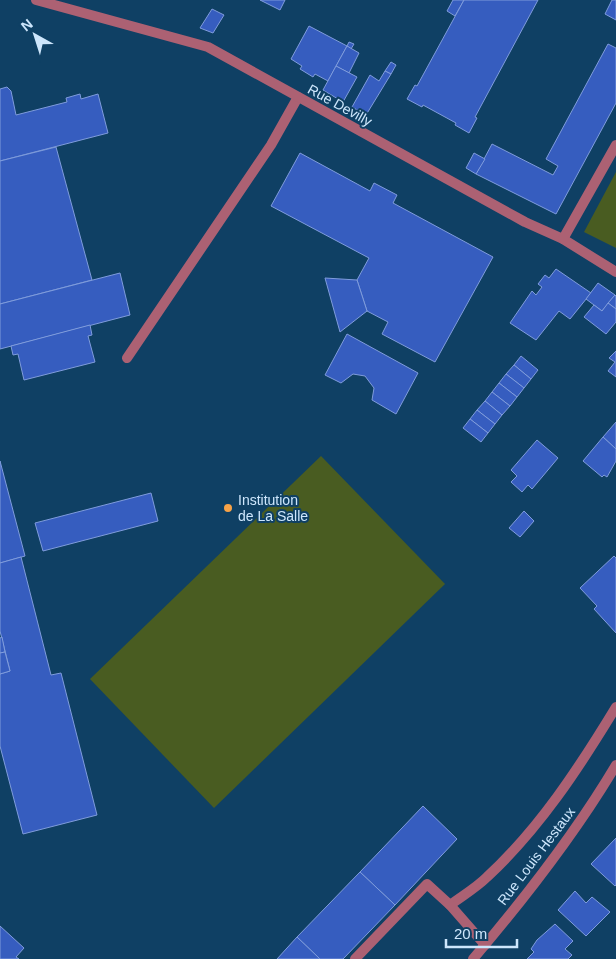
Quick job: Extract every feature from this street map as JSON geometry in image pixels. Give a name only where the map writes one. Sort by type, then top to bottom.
[{"type":"street","name":"Rue Devilly","points":[[36,0],[208,47],[525,222],[563,239],[616,272]]},
{"type":"street","points":[[127,358],[271,145],[298,97]]},
{"type":"street","points":[[563,239],[616,145]]},
{"type":"street","points":[[450,905],[486,878],[524,839],[556,799],[616,707]]},
{"type":"street","name":"Rue Louis Hestaux","points":[[473,959],[543,872],[592,805],[616,765]]},
{"type":"street","points":[[355,959],[427,884],[450,905],[485,945]]},
{"type":"green space","points":[[616,172],[616,248],[584,232]]},
{"type":"green space","points":[[321,456],[445,584],[214,808],[90,679]]},
{"type":"building","points":[[260,0],[285,0],[280,10]]},
{"type":"building","points":[[453,0],[464,0],[455,16],[447,11]]},
{"type":"building","points":[[464,0],[538,0],[475,117],[477,118],[469,133],[455,125],[456,123],[423,105],[422,107],[407,99],[415,85],[417,86]]},
{"type":"building","points":[[612,0],[616,0],[616,20],[605,14]]},
{"type":"building","points":[[212,9],[224,15],[213,33],[200,28]]},
{"type":"building","points":[[309,26],[347,46],[328,81],[315,74],[313,77],[300,69],[302,66],[291,59]]},
{"type":"building","points":[[349,42],[354,44],[351,49],[347,46]]},
{"type":"building","points":[[608,44],[616,48],[616,103],[556,214],[476,174],[492,144],[553,175],[558,166],[546,159]]},
{"type":"building","points":[[347,46],[359,53],[349,73],[336,66]]},
{"type":"building","points":[[391,62],[396,65],[391,74],[385,71]]},
{"type":"building","points":[[336,66],[357,77],[343,102],[323,90]]},
{"type":"building","points":[[385,71],[391,74],[366,115],[352,107],[370,75],[379,81]]},
{"type":"building","points":[[7,87],[11,91],[16,115],[67,102],[66,98],[80,94],[81,99],[98,94],[108,133],[0,161],[0,89]]},
{"type":"building","points":[[56,147],[92,280],[0,304],[0,161]]},
{"type":"building","points":[[300,153],[370,191],[374,183],[397,195],[393,203],[493,257],[435,362],[382,334],[388,322],[367,311],[357,280],[369,258],[271,206]]},
{"type":"building","points":[[474,153],[485,159],[476,174],[466,168]]},
{"type":"building","points":[[556,269],[591,293],[570,319],[559,311],[536,340],[510,323],[532,291],[536,295],[542,287],[538,284],[545,275],[549,278]]},
{"type":"building","points":[[120,273],[130,315],[0,349],[0,304]]},
{"type":"building","points":[[325,278],[357,280],[367,311],[340,332]]},
{"type":"building","points":[[598,283],[615,295],[602,311],[586,299]]},
{"type":"building","points":[[616,296],[616,309],[608,303]]},
{"type":"building","points":[[608,303],[616,309],[616,322],[606,334],[584,317],[594,305],[602,311]]},
{"type":"building","points":[[90,325],[92,335],[88,336],[95,362],[24,380],[18,354],[13,355],[11,346]]},
{"type":"building","points":[[347,334],[418,373],[396,414],[372,400],[374,388],[365,376],[353,374],[341,383],[325,375]]},
{"type":"building","points":[[616,351],[616,377],[608,371],[615,362],[609,358]]},
{"type":"building","points":[[521,356],[538,370],[531,379],[514,365]]},
{"type":"building","points":[[514,365],[531,379],[524,388],[506,374]]},
{"type":"building","points":[[506,374],[524,388],[517,397],[499,383]]},
{"type":"building","points":[[499,383],[517,397],[510,406],[492,392]]},
{"type":"building","points":[[492,392],[510,406],[502,415],[485,401]]},
{"type":"building","points":[[485,401],[502,415],[495,424],[477,410]]},
{"type":"building","points":[[477,410],[495,424],[488,433],[470,419]]},
{"type":"building","points":[[470,419],[488,433],[481,442],[463,428]]},
{"type":"building","points":[[616,422],[616,449],[603,437]]},
{"type":"building","points":[[603,437],[616,449],[616,461],[607,477],[604,475],[602,477],[583,461]]},
{"type":"building","points":[[537,440],[558,458],[532,489],[528,485],[522,492],[511,482],[517,476],[511,470]]},
{"type":"building","points":[[0,461],[25,556],[0,563]]},
{"type":"building","points":[[151,493],[158,521],[43,551],[35,523]]},
{"type":"building","points":[[524,511],[534,521],[520,537],[509,528]]},
{"type":"building","points":[[614,556],[616,558],[616,633],[594,609],[597,606],[580,588]]},
{"type":"building","points":[[21,557],[51,675],[61,673],[97,815],[23,834],[0,746],[0,674],[10,671],[0,631],[0,563]]},
{"type":"building","points":[[2,637],[5,652],[0,653],[0,638]]},
{"type":"building","points":[[5,652],[10,671],[0,674],[0,653]]},
{"type":"building","points":[[423,806],[457,839],[395,905],[360,872]]},
{"type":"building","points":[[616,838],[616,885],[615,886],[591,864]]},
{"type":"building","points":[[360,872],[395,905],[343,959],[320,959],[297,937]]},
{"type":"building","points":[[575,891],[586,903],[592,897],[610,912],[586,936],[558,910]]},
{"type":"building","points":[[555,924],[573,941],[565,949],[572,955],[568,959],[527,959],[534,952],[531,949],[537,940]]},
{"type":"building","points":[[0,926],[24,948],[16,957],[19,959],[0,959]]},
{"type":"building","points":[[297,937],[320,959],[277,959]]},
{"type":"place","name":"Institution de La Salle","points":[[228,508]]}]
